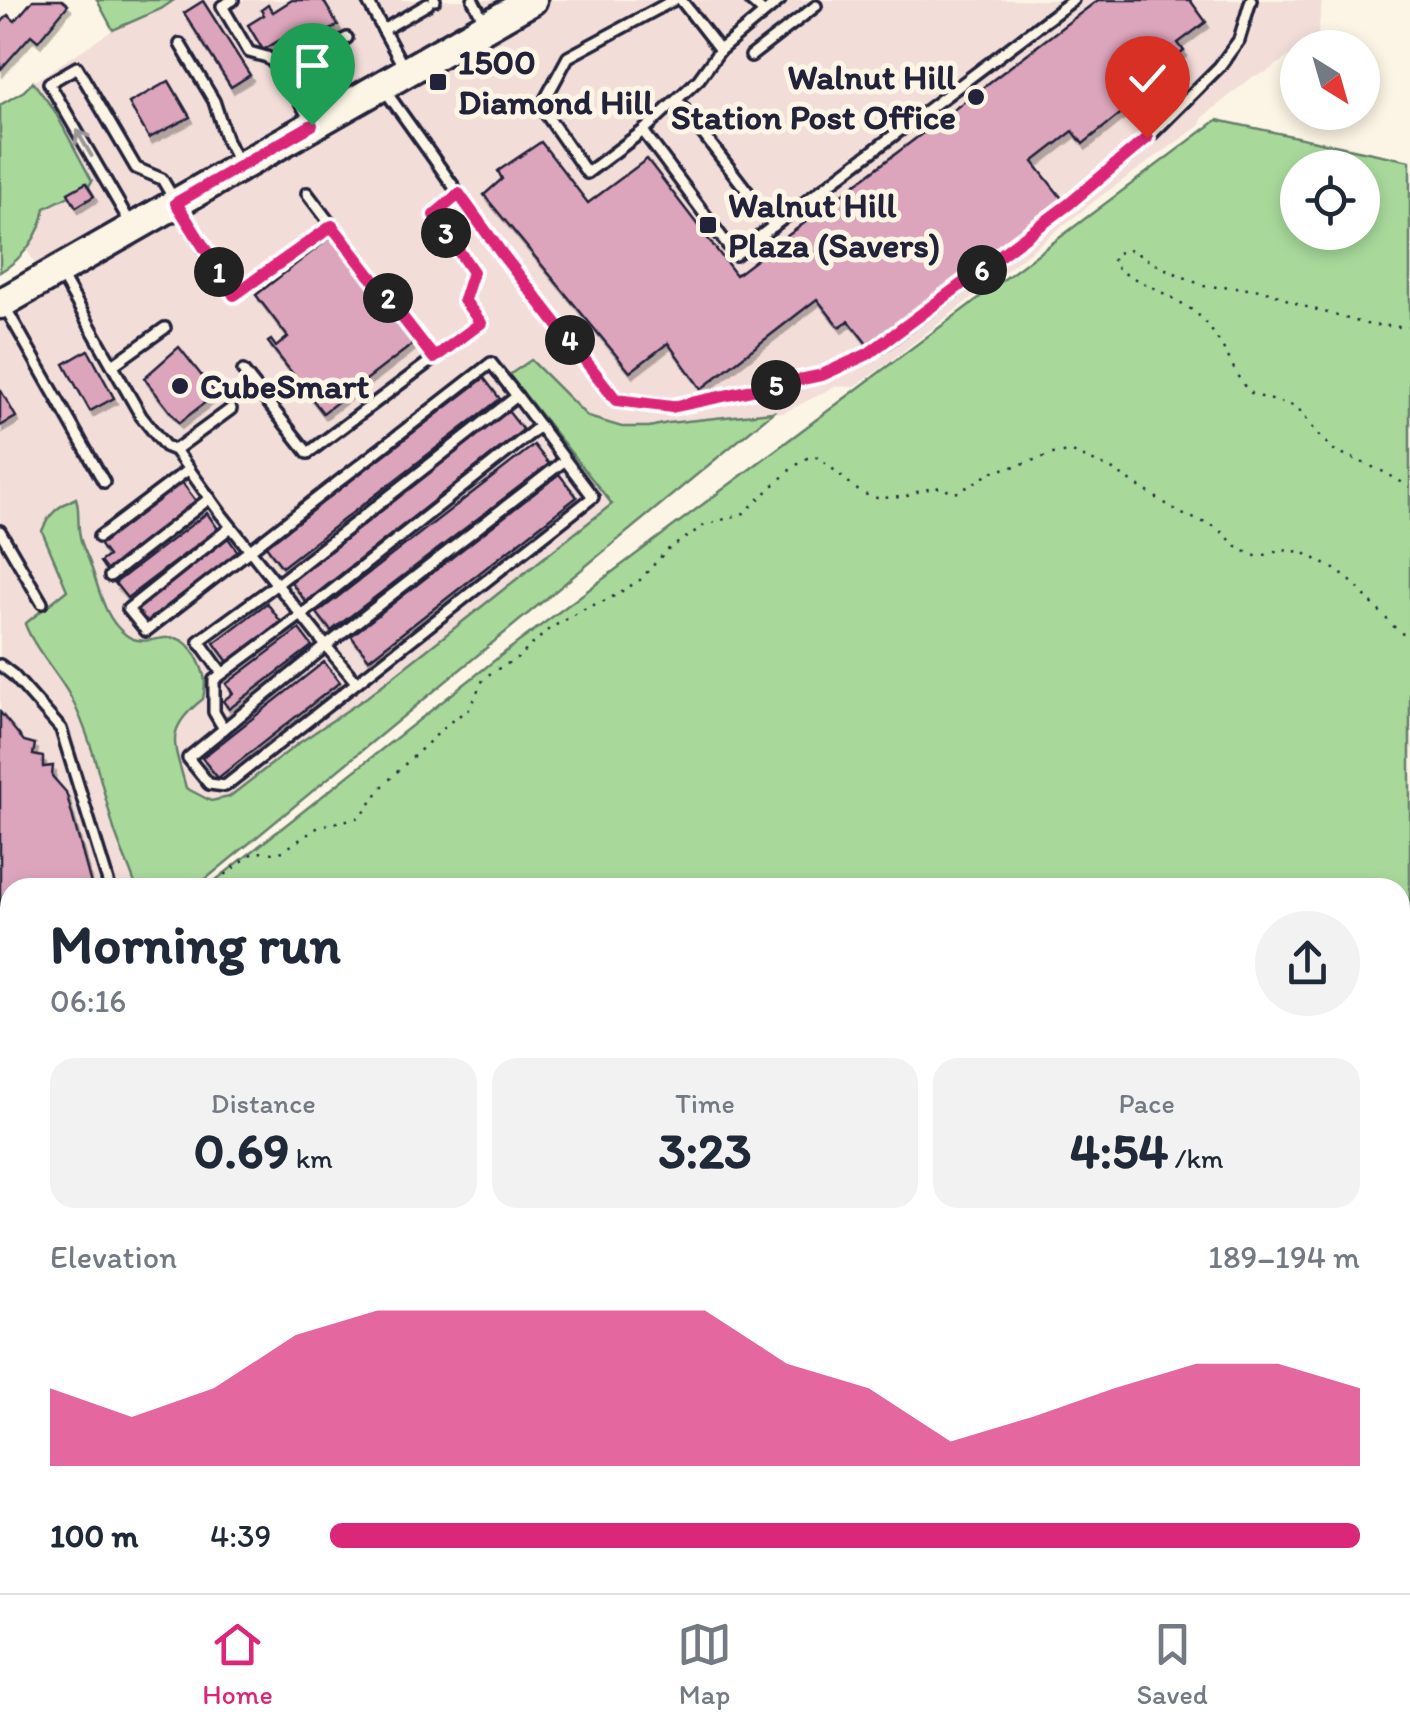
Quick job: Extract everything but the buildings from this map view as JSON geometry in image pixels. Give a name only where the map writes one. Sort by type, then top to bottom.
[{"type":"main road","points":[[1,303],[530,0]]},
{"type":"lane","points":[[233,0],[222,6],[250,52],[267,57],[284,74],[312,125]]},
{"type":"lane","points":[[367,0],[406,71]]},
{"type":"lane","points":[[472,0],[487,26]]},
{"type":"lane","points":[[720,50],[678,0],[568,57],[540,107],[588,173],[643,131],[699,79],[720,50],[780,0]]},
{"type":"lane","points":[[753,0],[763,12]]},
{"type":"lane","points":[[643,131],[735,255],[1073,0]]},
{"type":"lane","points":[[382,86],[502,254],[616,400],[672,407],[822,375],[887,342],[1069,204],[1147,138],[1229,54],[1239,40],[1251,0]]},
{"type":"lane","points":[[383,30],[432,1]]},
{"type":"lane","points":[[751,56],[816,6]]},
{"type":"lane","points":[[284,74],[347,38]]},
{"type":"lane","points":[[180,44],[214,101],[240,166]]},
{"type":"lane","points":[[133,228],[49,83],[77,67],[136,168],[162,179],[234,295],[332,226]]},
{"type":"lane","points":[[677,100],[774,226]]},
{"type":"lane","points":[[306,193],[434,358]]},
{"type":"lane","points":[[243,371],[308,453],[481,323],[464,300],[473,272],[434,215],[459,194]]},
{"type":"lane","points":[[58,270],[141,416],[164,446],[175,450],[300,616],[356,682]]},
{"type":"lane","points":[[1,303],[104,482]]},
{"type":"lane","points":[[113,365],[164,328]]},
{"type":"lane","points":[[232,527],[128,609],[146,631],[491,363],[593,497],[225,786],[208,784],[188,758],[564,462]]},
{"type":"lane","points":[[222,674],[199,641],[517,396]]},
{"type":"lane","points":[[175,450],[231,409]]},
{"type":"lane","points":[[224,728],[214,712],[214,680],[540,426]]},
{"type":"lane","points":[[99,537],[189,469]]},
{"type":"lane","points":[[110,576],[210,498]]},
{"type":"lane","points":[[0,531],[42,602]]},
{"type":"lane","points":[[0,665],[62,729],[107,878]]},
{"type":"path","points":[[1410,328],[1366,324],[1264,290],[1204,286],[1131,250],[1116,253],[1112,262],[1120,271],[1191,309],[1204,321],[1230,359],[1241,384],[1254,395],[1297,407],[1334,450],[1410,488]]},
{"type":"path","points":[[222,878],[256,852],[283,851],[320,826],[361,817],[380,789],[403,766],[468,711],[483,680],[492,672],[518,658],[549,629],[640,580],[666,551],[704,526],[744,513],[791,469],[814,456],[861,494],[877,498],[942,487],[959,492],[996,470],[1072,452],[1110,468],[1182,514],[1216,527],[1240,549],[1258,556],[1292,550],[1319,561],[1352,582],[1398,631],[1410,638]]},
{"type":"path","points":[[1410,1559],[1410,1572]]},
{"type":"shaded area","points":[[174,0],[1322,0],[1319,30],[1280,30],[1280,63],[1254,76],[1204,116],[1199,126],[1101,196],[854,387],[836,386],[783,413],[637,429],[588,417],[532,361],[510,374],[613,504],[367,697],[229,797],[211,801],[185,788],[174,747],[176,730],[189,710],[203,699],[169,636],[141,642],[113,622],[81,541],[79,506],[61,577],[67,590],[31,641],[69,696],[90,742],[133,878],[0,878],[0,304],[44,278],[26,249],[43,223],[45,208],[89,186],[54,110],[33,82],[113,30]]},
{"type":"green space","points":[[97,0],[174,0],[113,30]]},
{"type":"green space","points":[[33,82],[54,110],[92,181],[45,208],[30,245],[0,272],[0,105]]},
{"type":"green space","points":[[1217,120],[1358,150],[1280,150],[1280,250],[1380,250],[1380,155],[1410,161],[1410,878],[218,878],[504,653]]},
{"type":"green space","points":[[531,360],[588,417],[622,427],[773,412],[207,878],[132,878],[78,712],[25,624],[67,590],[42,531],[48,519],[76,498],[81,542],[111,619],[135,640],[173,638],[191,648],[203,672],[205,689],[203,699],[177,730],[178,760],[186,788],[211,801],[229,797],[367,697],[612,504],[509,375]]},
{"type":"place","name":"1500 Diamond Hill","points":[[438,82]]},
{"type":"place","name":"Walnut Hill Station Post Office","points":[[976,97]]},
{"type":"place","name":"Walnut Hill Plaza (Savers)","points":[[708,225]]},
{"type":"place","name":"CubeSmart","points":[[180,386]]},
{"type":"route","points":[[312,125],[176,203],[234,295],[332,226],[434,358],[481,323],[464,300],[473,272],[434,215],[459,194],[616,400],[672,407],[822,375],[868,354],[1069,204],[1147,138]]}]
